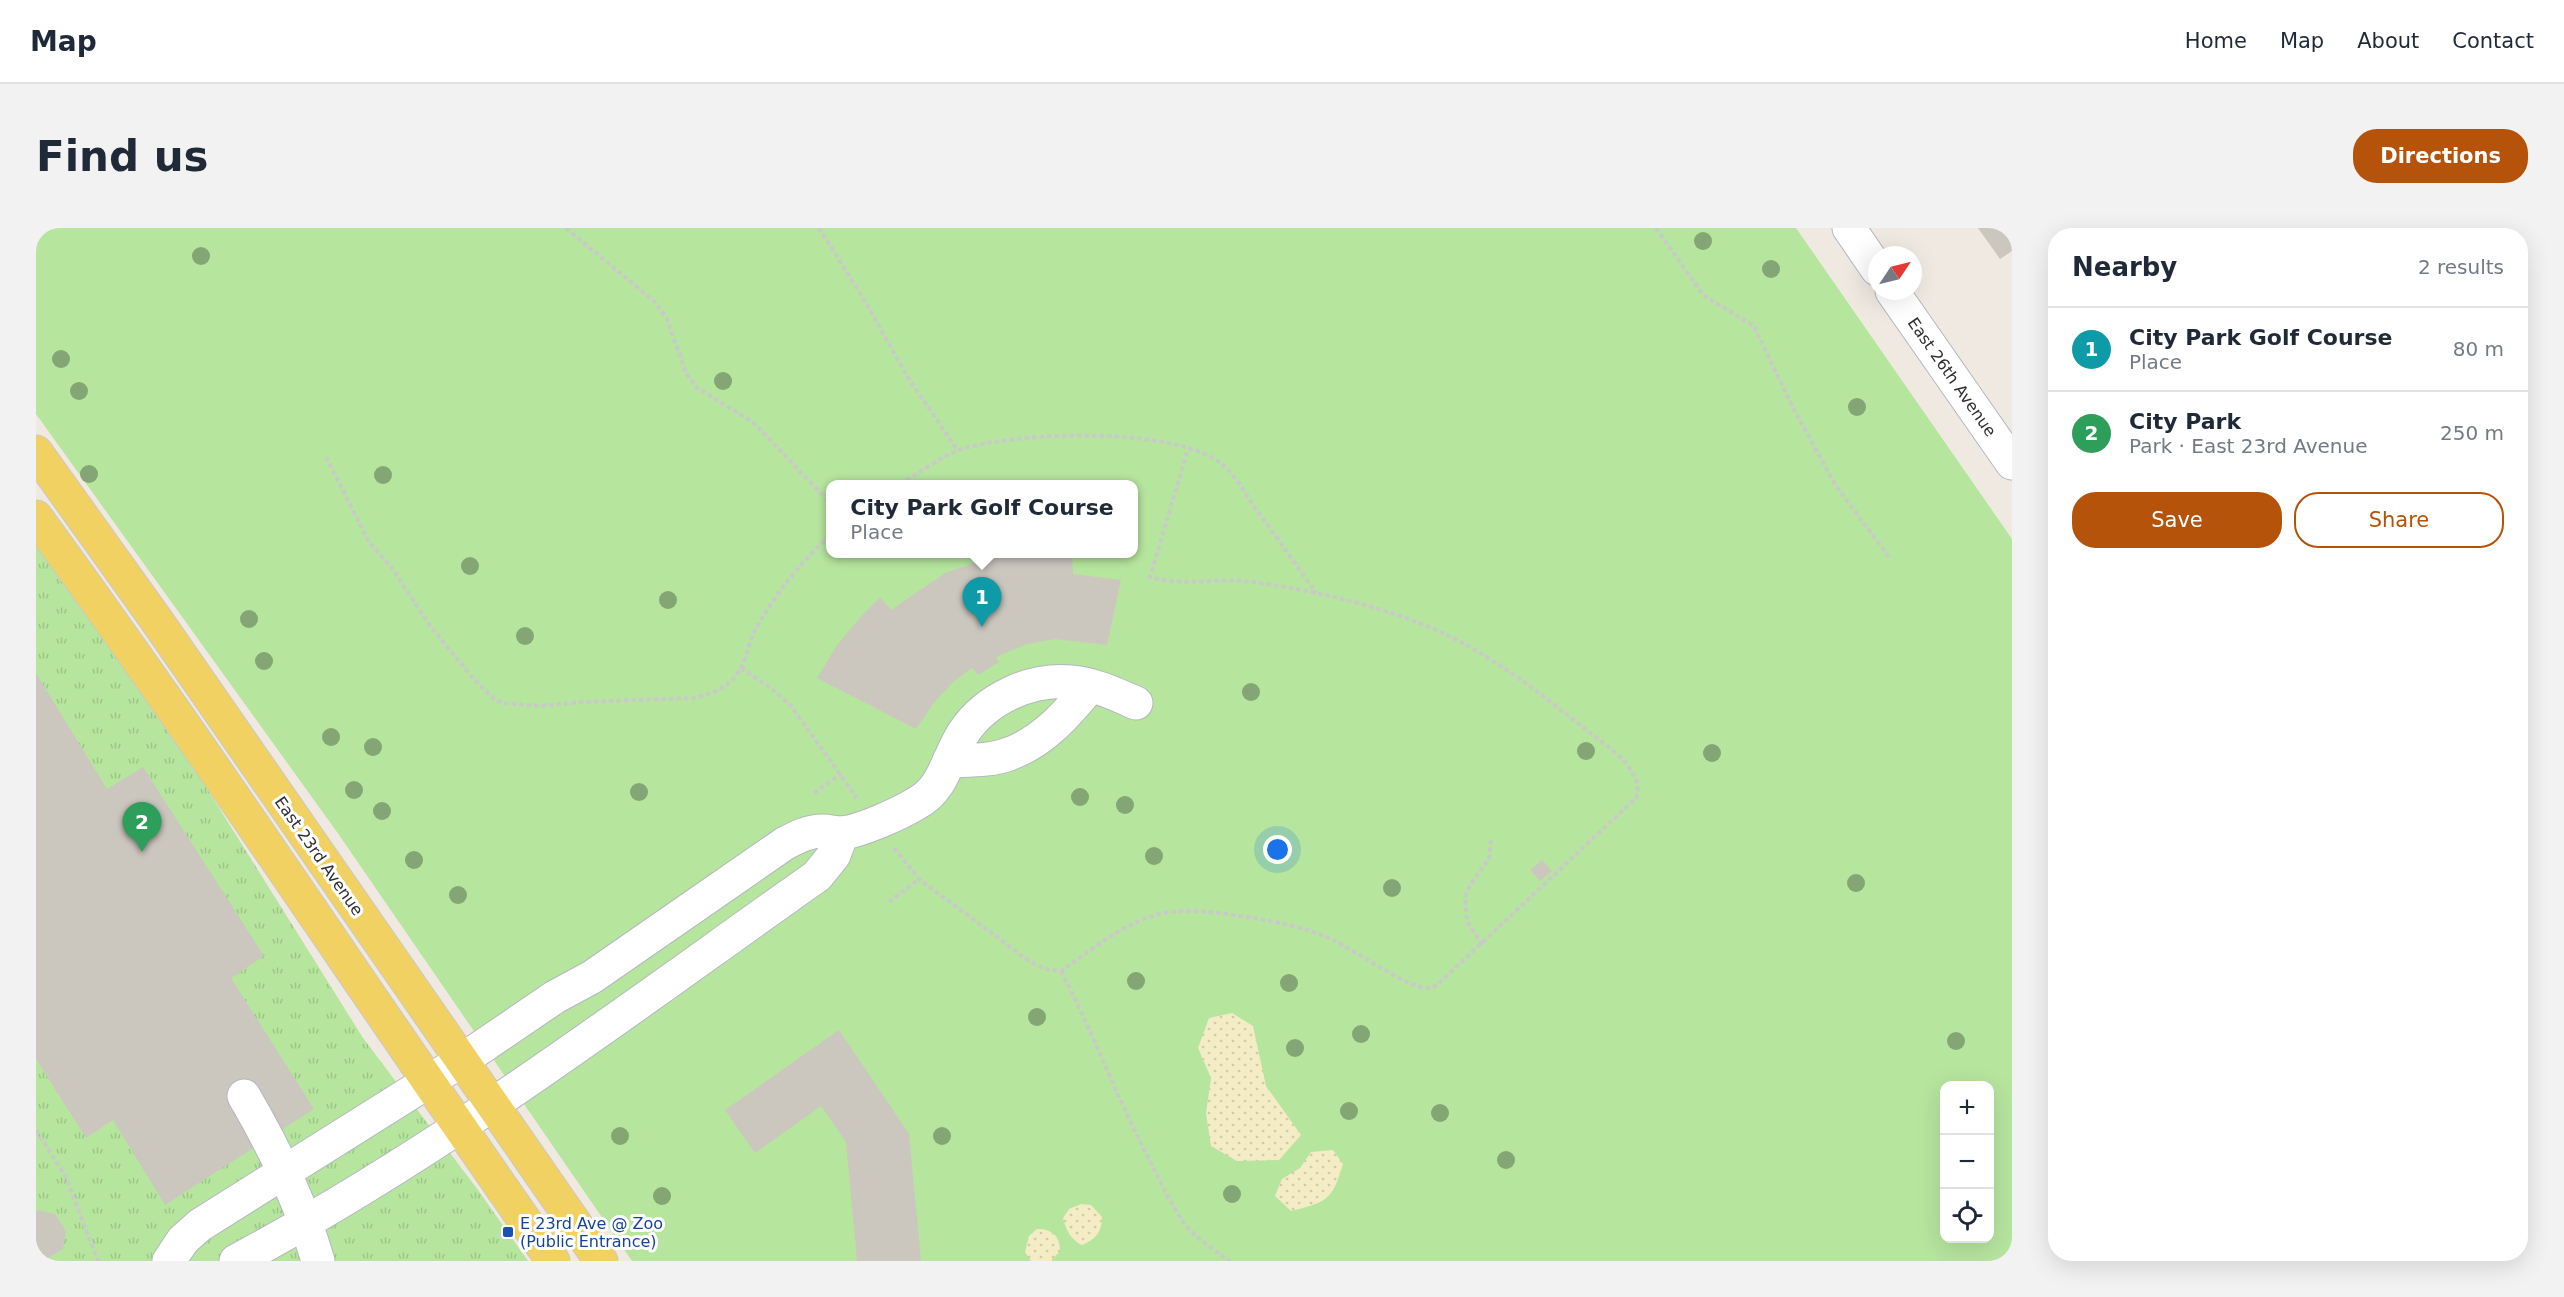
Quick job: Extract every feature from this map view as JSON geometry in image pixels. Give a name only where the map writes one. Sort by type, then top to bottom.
[{"type":"main road","name":"East 23rd Avenue","points":[[36,452],[157,621],[601,1261]]},
{"type":"main road","points":[[36,517],[181,719],[553,1261]]},
{"type":"street","points":[[1849,228],[1868,256]]},
{"type":"street","name":"East 26th Avenue","points":[[1898,300],[2012,463]]},
{"type":"street","points":[[169,1261],[183,1240],[201,1225],[462,1061],[555,997],[592,977],[784,844],[802,834],[822,831],[842,833],[875,823],[927,797],[936,788],[963,733],[975,717],[1005,696],[1040,684],[1072,682],[1090,686],[1136,703]]},
{"type":"street","points":[[950,761],[1009,754],[1027,745],[1056,724],[1090,686]]},
{"type":"street","points":[[236,1261],[307,1223],[493,1105],[817,876],[834,855],[842,833]]},
{"type":"street","points":[[244,1096],[286,1171],[307,1223],[318,1261]]},
{"type":"path","points":[[566,228],[654,302],[667,319],[686,373],[696,387],[754,423],[826,498]]},
{"type":"path","points":[[819,228],[865,301],[907,376],[958,451]]},
{"type":"path","points":[[1656,228],[1703,295],[1754,326],[1792,406],[1836,486],[1889,557]]},
{"type":"path","points":[[907,480],[958,451],[1003,441],[1041,436],[1111,436],[1149,440],[1188,449],[1210,457],[1231,473],[1316,594]]},
{"type":"path","points":[[889,902],[919,879],[1029,961],[1045,969],[1061,971],[1122,929],[1164,913],[1206,911],[1280,922],[1307,929],[1334,940],[1402,979],[1429,988],[1437,985],[1482,945],[1636,798],[1639,789],[1637,780],[1628,767],[1602,742],[1527,683],[1480,653],[1435,630],[1345,599],[1230,579],[1170,583],[1150,577],[1188,449]]},
{"type":"path","points":[[326,457],[369,542],[391,567],[431,627],[471,676],[495,700],[505,703],[539,706],[695,698],[712,693],[725,686],[741,668],[748,644],[772,602],[811,555],[826,541]]},
{"type":"path","points":[[741,668],[772,689],[791,706],[841,774],[814,793]]},
{"type":"path","points":[[1482,945],[1467,921],[1465,897],[1470,885],[1486,866],[1491,840]]},
{"type":"path","points":[[1061,971],[1090,1028],[1134,1132],[1184,1223],[1203,1243],[1230,1261]]},
{"type":"path","points":[[36,1130],[65,1175],[98,1261]]},
{"type":"green space","points":[[36,228],[1796,228],[2012,539],[2012,1261],[632,1261],[337,832],[36,414]]},
{"type":"green space","points":[[36,536],[131,667],[363,1038],[478,1190],[528,1261],[36,1261]]},
{"type":"sand","points":[[1232,1013],[1253,1026],[1266,1086],[1301,1135],[1279,1160],[1237,1161],[1211,1146],[1206,1113],[1211,1078],[1198,1048],[1209,1018]]},
{"type":"sand","points":[[1333,1150],[1343,1164],[1331,1193],[1320,1202],[1291,1211],[1275,1196],[1282,1179],[1300,1168],[1311,1152]]},
{"type":"sand","points":[[1081,1204],[1091,1205],[1102,1217],[1101,1227],[1097,1234],[1082,1245],[1070,1234],[1063,1218],[1069,1209]]},
{"type":"sand","points":[[1037,1229],[1051,1232],[1059,1241],[1060,1251],[1051,1261],[1031,1261],[1025,1252],[1029,1236]]},
{"type":"building","points":[[1978,228],[2012,228],[2012,251],[2000,259]]},
{"type":"building","points":[[989,558],[1072,558],[1073,574],[1121,580],[1107,645],[1055,639],[1027,644],[996,657],[999,662],[978,675],[972,668],[953,682],[933,704],[916,729],[817,678],[837,645],[880,597],[891,610],[945,573]]},
{"type":"building","points":[[36,673],[107,789],[143,767],[264,956],[231,978],[314,1109],[165,1205],[113,1120],[86,1138],[36,1059]]},
{"type":"building","points":[[1542,860],[1552,871],[1540,881],[1530,870]]},
{"type":"building","points":[[839,1030],[909,1134],[921,1261],[857,1261],[846,1142],[821,1106],[755,1153],[725,1110]]},
{"type":"building","points":[[38,1210],[55,1214],[66,1231],[63,1249],[45,1260],[36,1258],[36,1212]]},
{"type":"place","name":"City Park Golf Course","points":[[982,627]]},
{"type":"place","name":"City Park","points":[[142,852]]},
{"type":"place","name":"E 23rd Ave @ Zoo (Public Entrance)","points":[[508,1232]]}]
